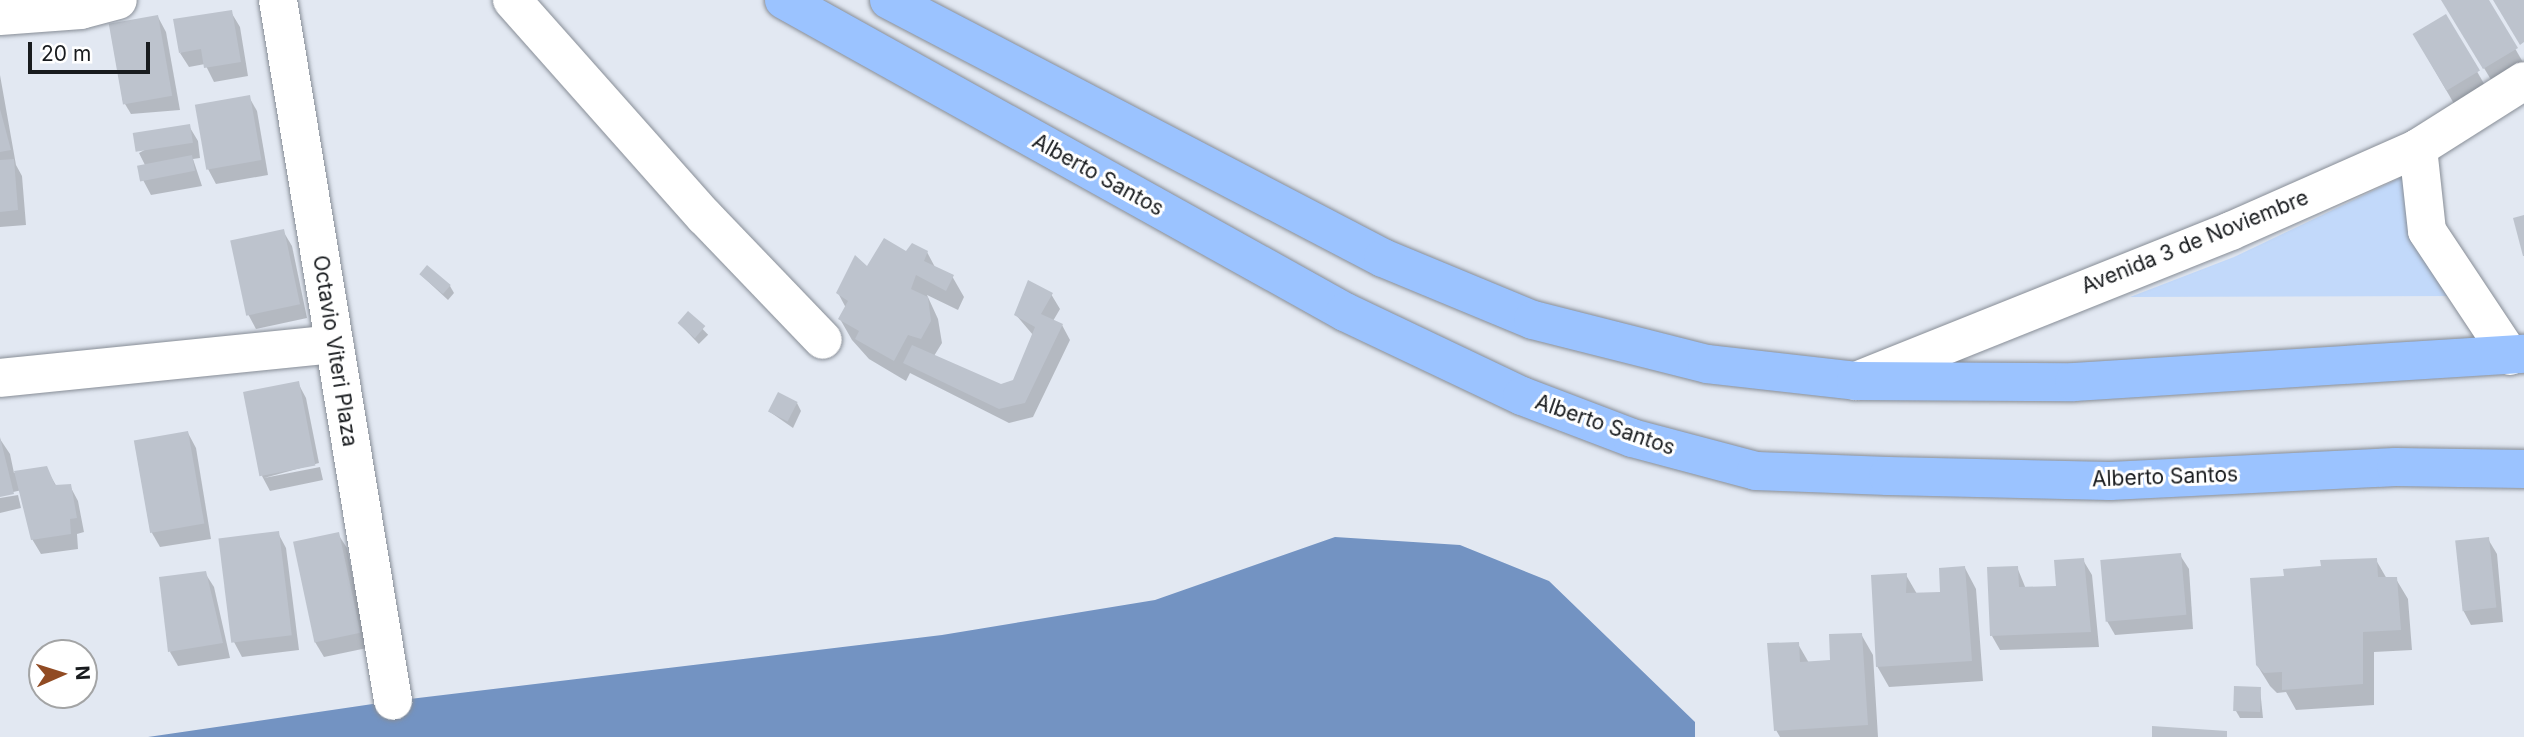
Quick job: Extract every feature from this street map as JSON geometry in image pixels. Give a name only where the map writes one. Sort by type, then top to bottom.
[{"type":"highway","name":"Alberto Santos","points":[[783,0],[1345,312],[1522,396],[1632,438],[1756,471],[1888,476],[2110,481],[2396,467],[2524,469]]},
{"type":"highway","points":[[889,0],[1383,258],[1533,320],[1707,364],[1856,381],[2074,382],[2517,355]]},
{"type":"street","points":[[0,16],[81,10],[118,0]]},
{"type":"street","name":"Octavio Viteri Plaza","points":[[278,0],[393,701]]},
{"type":"street","points":[[512,0],[705,217],[823,340]]},
{"type":"street","name":"Avenida 3 de Noviembre","points":[[1856,381],[2231,231],[2418,148],[2524,81]]},
{"type":"street","points":[[2418,148],[2427,231],[2517,355]]},
{"type":"street","points":[[0,378],[334,344]]},
{"type":"shaded area","points":[[2406,175],[2462,296],[2130,297],[2234,257]]},
{"type":"shaded area","points":[[1335,537],[1460,545],[1549,581],[1695,722],[1695,737],[148,737],[393,701],[942,635],[1155,600]]},
{"type":"building","points":[[2441,0],[2489,0],[2518,48],[2483,69]]},
{"type":"building","points":[[2493,0],[2524,0],[2524,42],[2520,45]]},
{"type":"building","points":[[232,10],[241,62],[204,68],[201,49],[179,53],[173,19]]},
{"type":"building","points":[[2446,14],[2480,71],[2447,91],[2413,34]]},
{"type":"building","points":[[158,15],[172,96],[123,104],[109,24]]},
{"type":"building","points":[[250,95],[261,160],[206,170],[195,105]]},
{"type":"building","points":[[0,109],[11,150],[0,152]]},
{"type":"building","points":[[190,124],[193,143],[136,152],[133,133]]},
{"type":"building","points":[[192,155],[195,171],[140,181],[137,166]]},
{"type":"building","points":[[14,159],[18,210],[0,212],[0,160]]},
{"type":"building","points":[[2524,215],[2524,256],[2523,256],[2513,218]]},
{"type":"building","points":[[284,229],[300,304],[246,316],[230,240]]},
{"type":"building","points":[[884,238],[906,251],[912,243],[928,251],[924,261],[954,275],[946,291],[916,275],[911,289],[928,297],[931,321],[921,339],[908,335],[894,361],[855,339],[859,331],[838,319],[848,301],[836,293],[855,255],[867,266]]},
{"type":"building","points":[[427,265],[451,285],[443,294],[419,274]]},
{"type":"building","points":[[1028,280],[1053,293],[1041,314],[1063,324],[1025,403],[999,409],[903,363],[912,345],[1001,384],[1013,380],[1035,327],[1014,315]]},
{"type":"building","points":[[688,311],[705,326],[695,338],[678,323]]},
{"type":"building","points":[[299,381],[315,465],[259,476],[243,392]]},
{"type":"building","points":[[778,392],[798,402],[788,422],[768,412]]},
{"type":"building","points":[[188,431],[204,524],[150,533],[134,441]]},
{"type":"building","points":[[0,437],[14,494],[0,497]]},
{"type":"building","points":[[47,466],[55,485],[71,484],[77,518],[70,519],[71,534],[31,540],[14,471]]},
{"type":"building","points":[[279,531],[292,635],[231,643],[218,538]]},
{"type":"building","points":[[339,532],[360,633],[314,643],[293,542]]},
{"type":"building","points":[[2489,537],[2496,608],[2463,611],[2455,541]]},
{"type":"building","points":[[2181,553],[2186,615],[2106,622],[2100,560]]},
{"type":"building","points":[[2084,558],[2091,632],[1990,636],[1987,567],[2018,566],[2019,587],[2056,586],[2054,560]]},
{"type":"building","points":[[2377,558],[2378,577],[2397,577],[2401,630],[2363,632],[2363,684],[2282,690],[2282,672],[2264,673],[2256,665],[2250,578],[2284,576],[2283,569],[2321,566],[2320,560]]},
{"type":"building","points":[[1965,566],[1972,661],[1876,667],[1871,575],[1907,573],[1906,593],[1940,592],[1939,568]]},
{"type":"building","points":[[206,571],[223,643],[168,652],[159,577]]},
{"type":"building","points":[[1862,633],[1868,725],[1774,731],[1767,643],[1799,642],[1800,662],[1830,660],[1829,634]]},
{"type":"building","points":[[2234,686],[2261,687],[2260,712],[2233,711]]},
{"type":"building","points":[[2152,726],[2227,731],[2227,737],[2152,737]]}]
